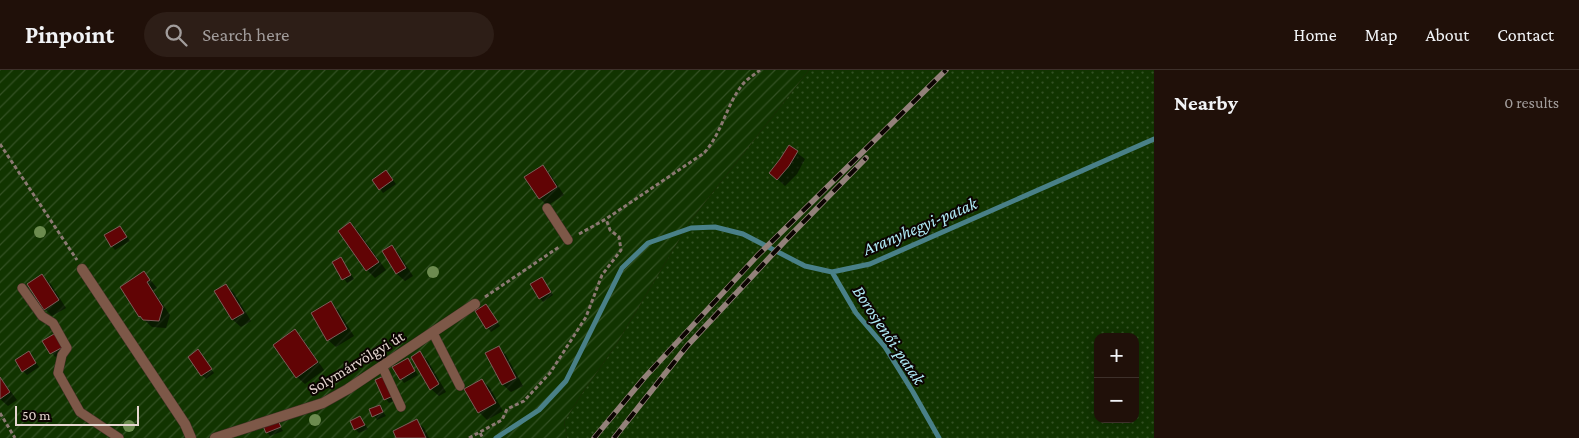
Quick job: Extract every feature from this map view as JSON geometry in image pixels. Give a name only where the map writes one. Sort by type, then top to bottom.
[{"type":"street","points":[[82,269],[185,424],[191,438]]},
{"type":"street","name":"Solymárvölgyi út","points":[[215,438],[323,403],[475,304]]},
{"type":"lane","points":[[547,208],[568,240]]},
{"type":"lane","points":[[22,288],[42,316],[53,323],[67,348],[62,355],[58,373],[80,412],[120,438]]},
{"type":"lane","points":[[433,333],[460,386]]},
{"type":"lane","points":[[382,366],[401,407]]},
{"type":"path","points":[[475,304],[568,240],[606,218],[704,153],[715,139],[737,93],[760,70]]},
{"type":"path","points":[[0,144],[82,269]]},
{"type":"path","points":[[469,438],[502,420],[507,410],[520,404],[532,394],[550,373],[586,317],[602,275],[621,250],[619,238],[610,230],[606,218]]},
{"type":"path","points":[[0,413],[15,438]]},
{"type":"path","points":[[480,433],[483,438]]},
{"type":"green space","points":[[0,70],[809,70],[691,220],[614,348],[564,422],[567,438],[0,438]]},
{"type":"green space","points":[[809,70],[1154,70],[1154,438],[567,438],[564,422],[614,348],[691,220]]},
{"type":"building","points":[[789,145],[798,151],[789,166],[777,180],[769,173]]},
{"type":"building","points":[[543,165],[557,187],[539,199],[524,177]]},
{"type":"building","points":[[386,170],[393,180],[379,190],[372,180]]},
{"type":"building","points":[[350,222],[379,262],[366,271],[338,231]]},
{"type":"building","points":[[120,226],[127,237],[111,247],[104,235]]},
{"type":"building","points":[[392,245],[406,268],[396,274],[382,251]]},
{"type":"building","points":[[341,257],[351,275],[342,280],[332,262]]},
{"type":"building","points":[[144,271],[150,280],[147,282],[163,307],[159,321],[143,320],[139,317],[120,287]]},
{"type":"building","points":[[42,274],[59,300],[44,310],[27,284]]},
{"type":"building","points":[[542,277],[551,292],[539,299],[530,284]]},
{"type":"building","points":[[226,284],[244,313],[232,320],[214,291]]},
{"type":"building","points":[[331,301],[347,329],[327,341],[311,313]]},
{"type":"building","points":[[486,304],[498,322],[486,329],[475,311]]},
{"type":"building","points":[[295,329],[318,362],[296,378],[273,345]]},
{"type":"building","points":[[54,334],[63,347],[50,354],[42,341]]},
{"type":"building","points":[[499,346],[516,378],[502,385],[485,353]]},
{"type":"building","points":[[198,349],[212,369],[201,376],[188,357]]},
{"type":"building","points":[[29,351],[36,363],[22,372],[15,360]]},
{"type":"building","points":[[420,351],[439,384],[430,390],[411,357]]},
{"type":"building","points":[[408,358],[415,371],[400,380],[392,367]]},
{"type":"building","points":[[384,376],[393,396],[384,400],[375,380]]},
{"type":"building","points":[[0,377],[10,392],[0,399]]},
{"type":"building","points":[[482,379],[496,403],[478,413],[464,389]]},
{"type":"building","points":[[380,405],[383,412],[372,417],[369,409]]},
{"type":"building","points":[[360,416],[365,425],[354,430],[350,421]]},
{"type":"building","points":[[417,419],[426,438],[396,438],[393,431]]},
{"type":"building","points":[[278,420],[281,427],[266,433],[263,426]]},
{"type":"waterway","name":"Aranyhegyi-patak","points":[[496,438],[539,410],[566,381],[622,268],[648,243],[691,228],[715,227],[743,234],[805,266],[832,272],[870,264],[1154,139]]},
{"type":"waterway","name":"Borosjenői-patak","points":[[832,272],[856,313],[885,347],[939,438]]},
{"type":"railway","points":[[594,438],[645,377],[757,256],[946,70]]},
{"type":"railway","points":[[614,438],[687,346],[866,158]]}]
